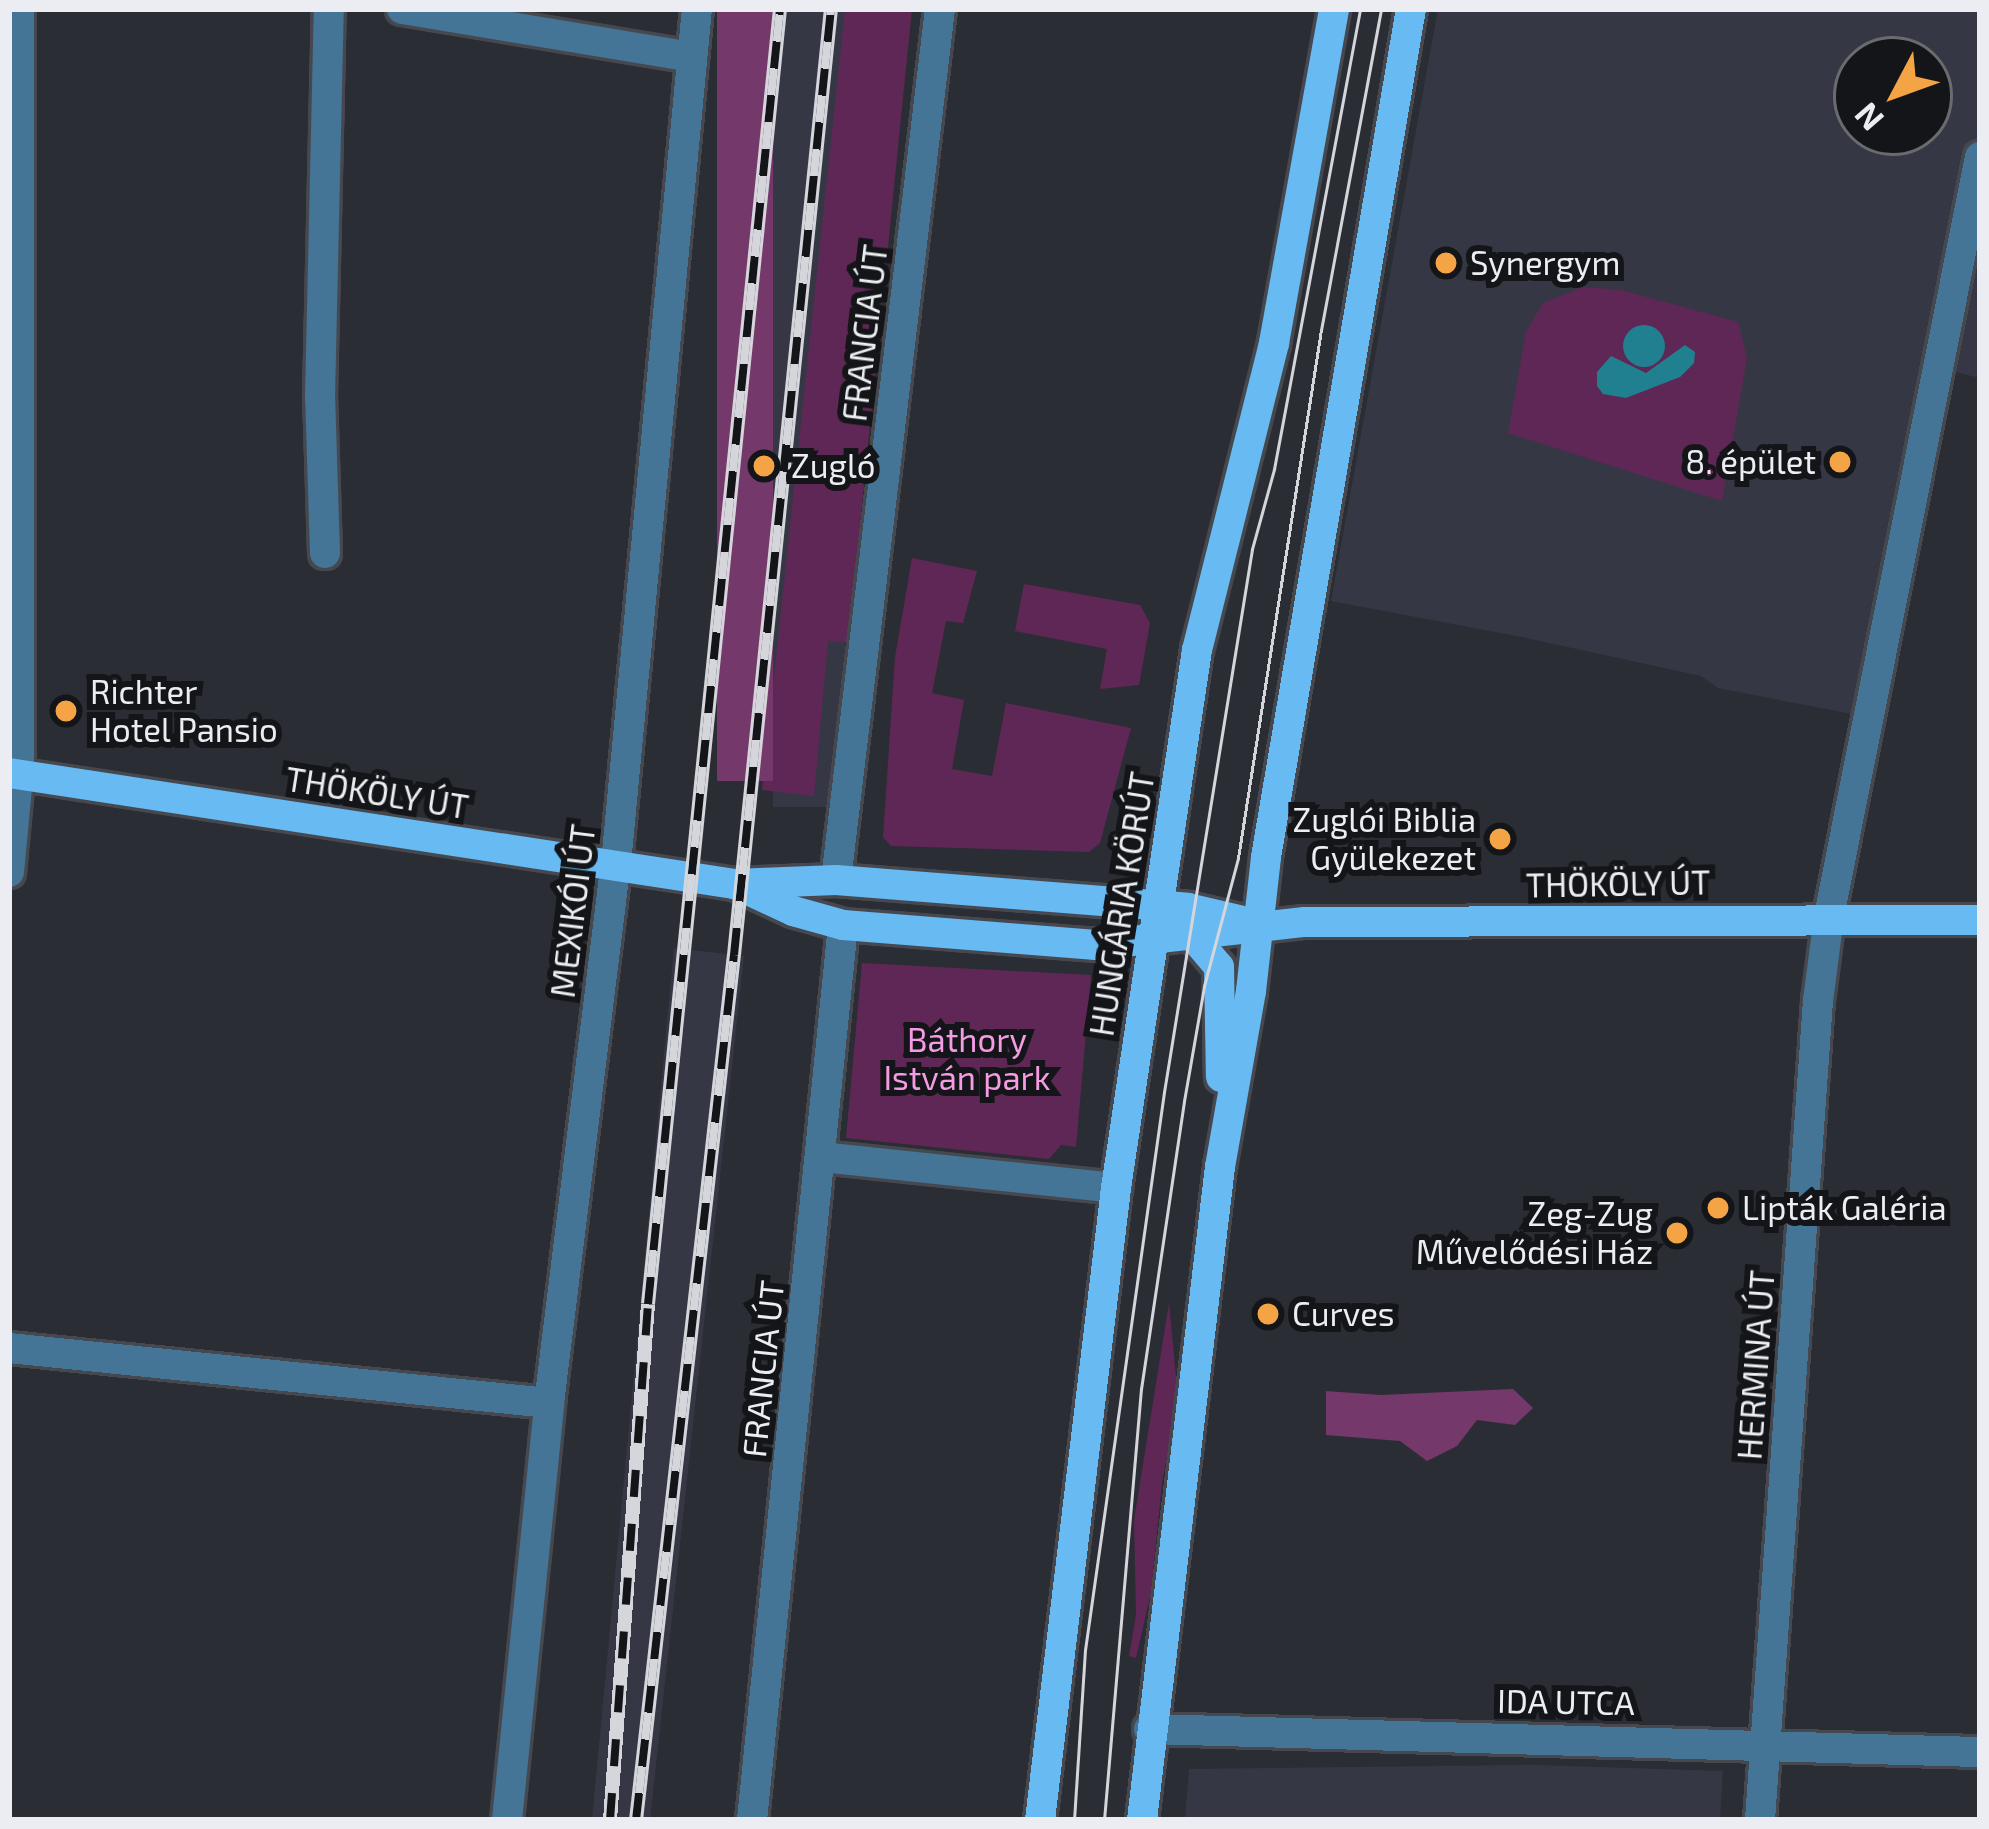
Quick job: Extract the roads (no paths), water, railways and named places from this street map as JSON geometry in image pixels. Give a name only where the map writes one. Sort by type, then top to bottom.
[{"type":"main road","name":"HUNGÁRIA KÖRÚT","points":[[1040,1820],[1116,1188],[1198,650],[1274,343],[1334,9]]},
{"type":"main road","points":[[1142,1820],[1149,1729],[1220,1167],[1251,991],[1256,924],[1411,9]]},
{"type":"main road","name":"THÖKÖLY ÚT","points":[[14,774],[734,884],[836,880],[1158,905],[1256,924]]},
{"type":"main road","name":"THÖKÖLY ÚT","points":[[734,884],[793,911],[843,925],[1096,945],[1256,924],[1829,916],[1980,920]]},
{"type":"main road","points":[[1158,905],[1194,934],[1219,967],[1220,1167]]},
{"type":"street","points":[[9,872],[14,774],[19,9]]},
{"type":"street","points":[[326,553],[320,398],[328,9]]},
{"type":"street","points":[[402,9],[692,57]]},
{"type":"street","name":"MEXIKÓI ÚT","points":[[507,1820],[549,1403],[615,866],[698,9]]},
{"type":"street","name":"FRANCIA ÚT","points":[[836,880],[940,9]]},
{"type":"street","name":"HERMINA ÚT","points":[[1760,1820],[1829,916],[1980,157]]},
{"type":"street","name":"FRANCIA ÚT","points":[[752,1820],[843,925]]},
{"type":"street","points":[[821,1157],[1116,1188]]},
{"type":"street","points":[[9,1348],[549,1403]]},
{"type":"street","name":"IDA UTCA","points":[[1149,1729],[1765,1743],[1980,1753]]},
{"type":"water","points":[[1644,325],[1659,331],[1665,346],[1659,361],[1644,367],[1629,361],[1623,346],[1629,331]]},
{"type":"water","points":[[1685,345],[1695,352],[1694,363],[1680,377],[1626,398],[1603,394],[1597,386],[1597,372],[1611,356],[1646,373]]},
{"type":"tram line","points":[[1074,1820],[1085,1650],[1164,1092],[1252,549],[1274,469],[1360,9]]},
{"type":"tram line","points":[[1104,1820],[1141,1389],[1184,1101],[1204,986],[1238,858],[1321,330],[1381,9]]},
{"type":"railway","points":[[610,1820],[648,1304],[780,9]]},
{"type":"railway","points":[[636,1820],[734,955],[831,9]]},
{"type":"place","name":"Synergym","points":[[1446,263]]},
{"type":"place","name":"8. épület","points":[[1840,462]]},
{"type":"place","name":"Zugló","points":[[764,466]]},
{"type":"place","name":"Richter Hotel Pansio","points":[[66,711]]},
{"type":"place","name":"Zuglói Biblia Gyülekezet","points":[[1500,839]]},
{"type":"place","name":"Lipták Galéria","points":[[1718,1208]]},
{"type":"place","name":"Zeg-Zug Művelődési Ház","points":[[1677,1233]]},
{"type":"place","name":"Curves","points":[[1268,1314]]},
{"type":"park label","name":"Báthory István park","points":[[967,1059]]}]
